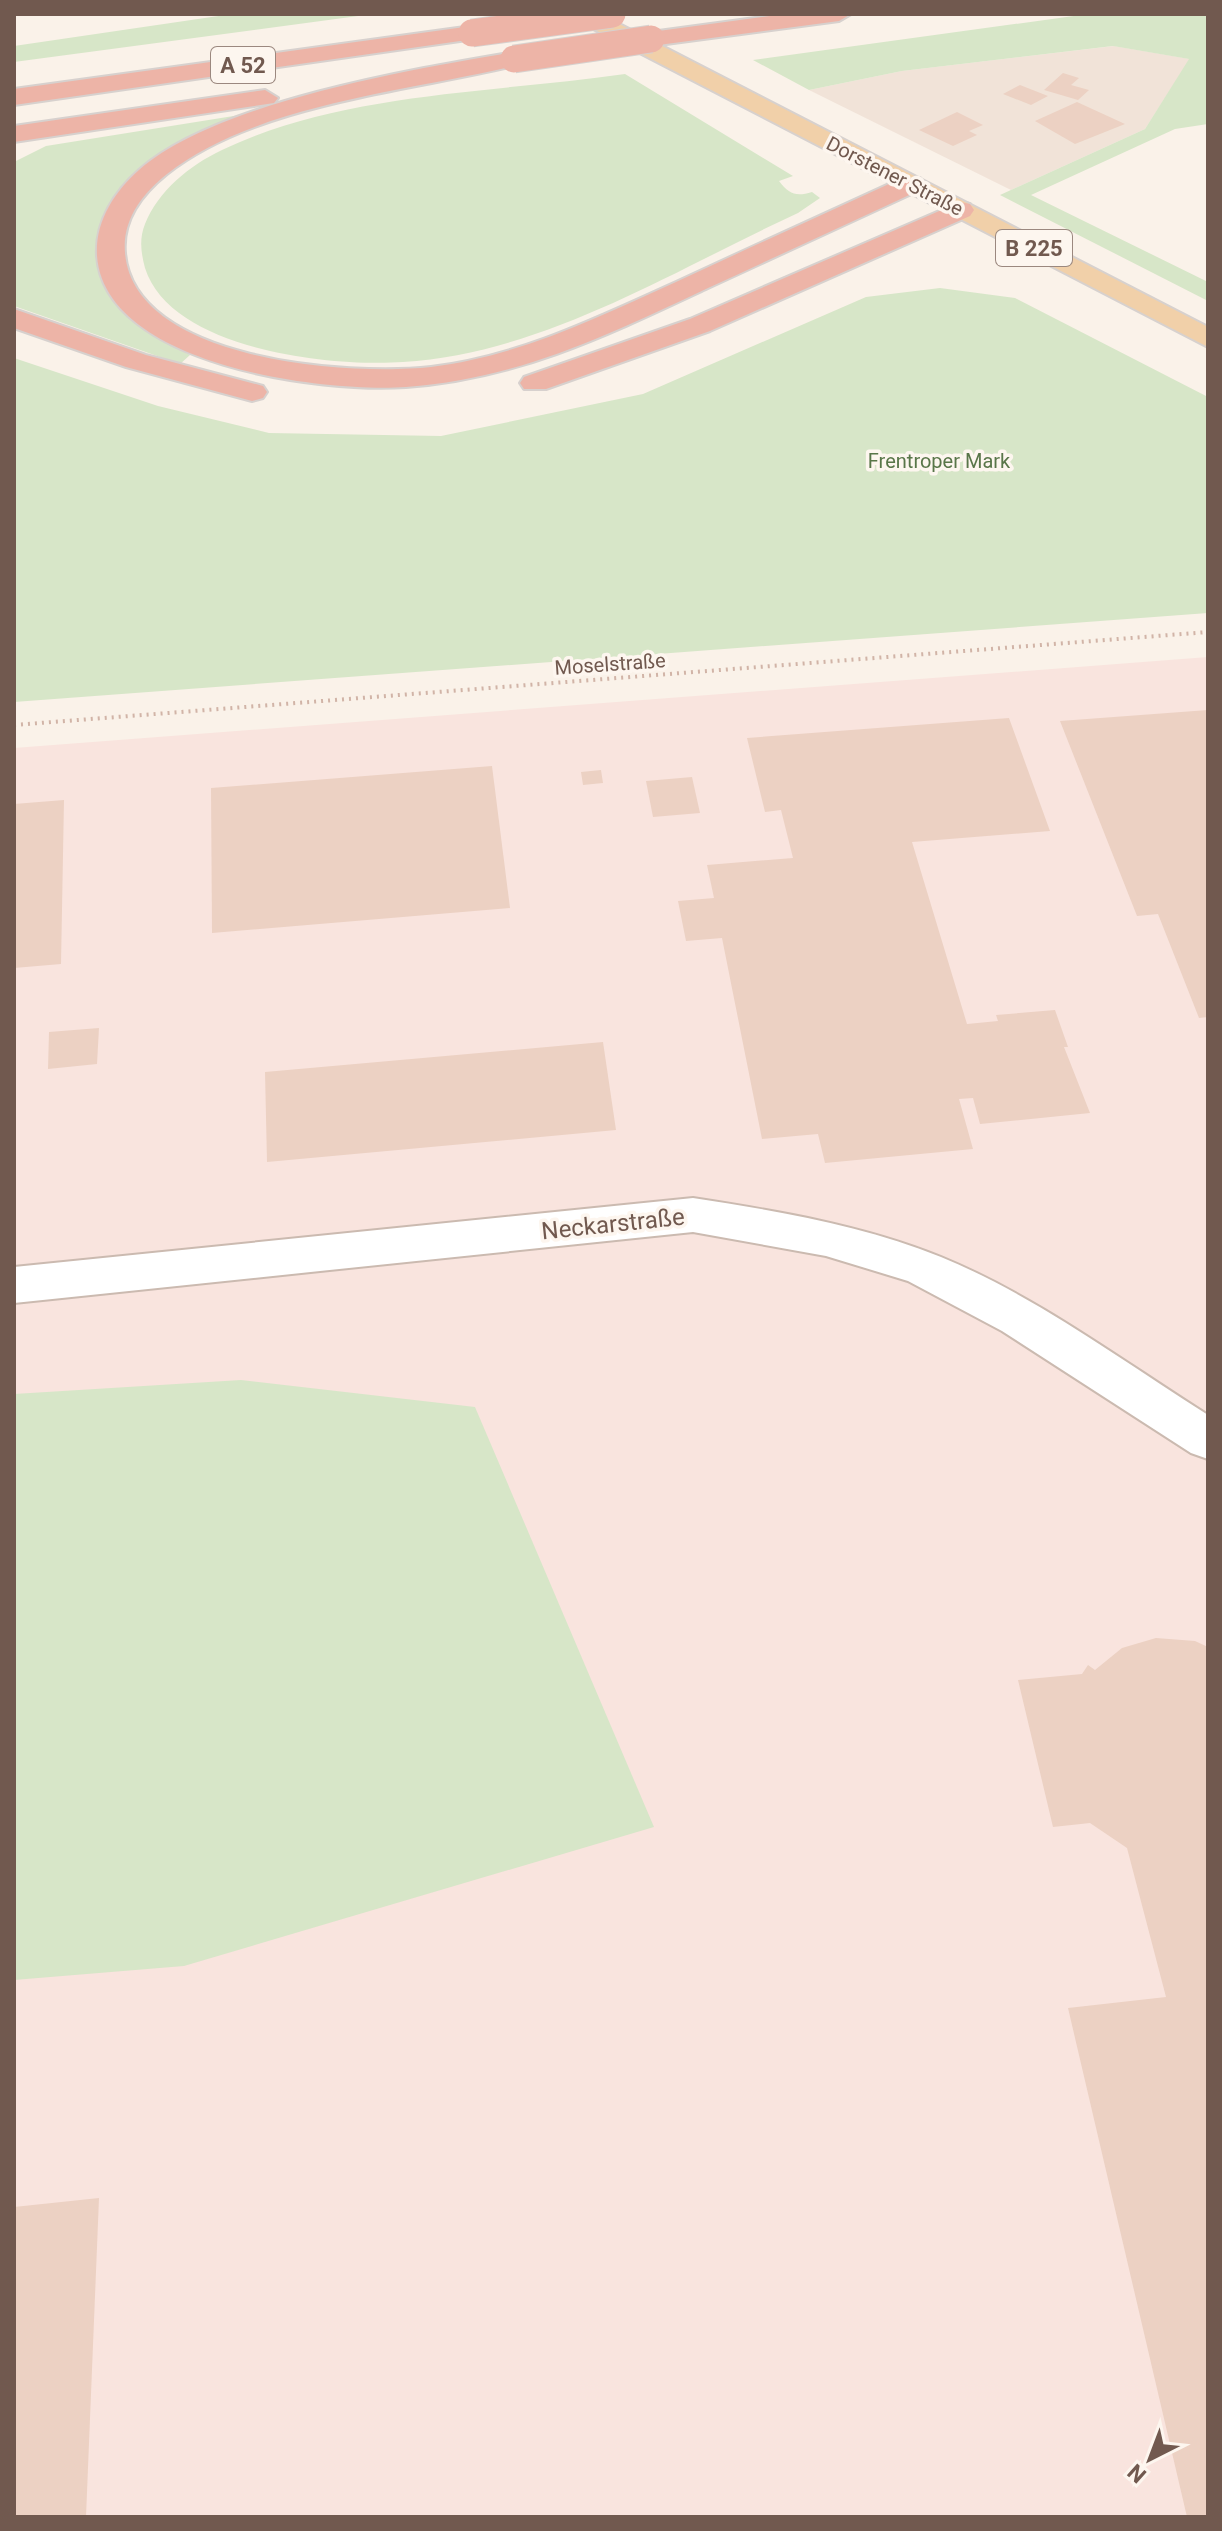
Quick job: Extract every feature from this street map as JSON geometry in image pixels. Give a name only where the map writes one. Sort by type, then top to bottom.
[{"type":"highway","name":"A 52","points":[[14,97],[614,14]]},
{"type":"highway","name":"A 52","points":[[14,134],[839,14]]},
{"type":"highway","points":[[428,75],[254,122],[189,149],[156,170],[125,202],[112,228],[111,265],[128,297],[164,328],[190,343],[257,366],[350,379],[440,375],[508,362],[564,344],[911,184]]},
{"type":"highway","points":[[14,318],[222,386],[359,403],[435,400],[508,389],[580,370],[700,325],[960,210]]},
{"type":"main road","name":"Dorstener Straße","points":[[582,14],[1208,338]]},
{"type":"street","name":"Neckarstraße","points":[[14,1285],[693,1215],[754,1224],[866,1250],[951,1281],[1208,1439]]},
{"type":"path","name":"Moselstraße","points":[[14,725],[1208,632]]},
{"type":"shaded area","points":[[1114,46],[1190,59],[1145,129],[1011,190],[809,90],[902,71]]},
{"type":"shaded area","points":[[1208,657],[1208,2517],[14,2517],[14,748]]},
{"type":"green space","points":[[232,14],[373,14],[14,62],[14,46]]},
{"type":"green space","points":[[1088,14],[1208,14],[1208,124],[1175,129],[1031,195],[1208,282],[1208,301],[1000,195],[1145,129],[1189,59],[1113,46],[902,71],[809,90],[753,60]]},
{"type":"green space","points":[[625,74],[793,176],[779,181],[790,192],[812,192],[820,198],[798,213],[655,283],[557,326],[507,343],[456,355],[403,362],[336,361],[297,356],[257,348],[219,335],[186,318],[161,296],[145,268],[141,246],[143,230],[151,212],[167,190],[187,171],[210,156],[268,131],[368,105]]},
{"type":"green space","points":[[246,114],[145,168],[120,189],[102,219],[97,253],[105,287],[132,318],[190,355],[180,364],[14,306],[14,162],[46,146]]},
{"type":"green space","name":"Frentroper Mark","points":[[940,288],[1015,298],[1208,397],[1208,613],[14,702],[14,358],[158,406],[269,433],[441,436],[643,394],[866,297]]},
{"type":"green space","points":[[241,1380],[475,1407],[654,1827],[184,1966],[14,1980],[14,1394]]},
{"type":"building","points":[[1063,73],[1079,78],[1071,85],[1089,90],[1078,100],[1044,90]]},
{"type":"building","points":[[1020,85],[1048,96],[1031,105],[1003,94]]},
{"type":"building","points":[[1077,102],[1125,124],[1075,144],[1035,121]]},
{"type":"building","points":[[957,112],[983,125],[969,131],[977,135],[953,146],[919,130]]},
{"type":"building","points":[[1208,710],[1208,1017],[1199,1018],[1158,914],[1137,916],[1060,721]]},
{"type":"building","points":[[1009,718],[1050,831],[912,842],[967,1024],[998,1021],[996,1015],[1055,1010],[1068,1047],[1064,1047],[1090,1113],[980,1124],[973,1098],[959,1099],[973,1149],[825,1163],[818,1134],[762,1139],[722,938],[686,941],[678,901],[714,898],[707,865],[793,858],[781,810],[765,812],[747,738]]},
{"type":"building","points":[[492,766],[510,908],[212,933],[211,788]]},
{"type":"building","points":[[601,770],[603,783],[583,785],[581,772]]},
{"type":"building","points":[[692,777],[700,813],[653,817],[646,781]]},
{"type":"building","points":[[64,800],[61,964],[14,968],[14,804]]},
{"type":"building","points":[[99,1028],[97,1064],[48,1069],[49,1032]]},
{"type":"building","points":[[603,1042],[616,1130],[267,1162],[265,1072]]},
{"type":"building","points":[[1156,1638],[1195,1641],[1208,1647],[1208,2517],[1187,2517],[1068,2008],[1166,1997],[1127,1848],[1090,1823],[1053,1827],[1018,1680],[1082,1674],[1088,1665],[1095,1670],[1122,1648]]},
{"type":"building","points":[[99,2198],[86,2517],[14,2517],[14,2207]]}]
